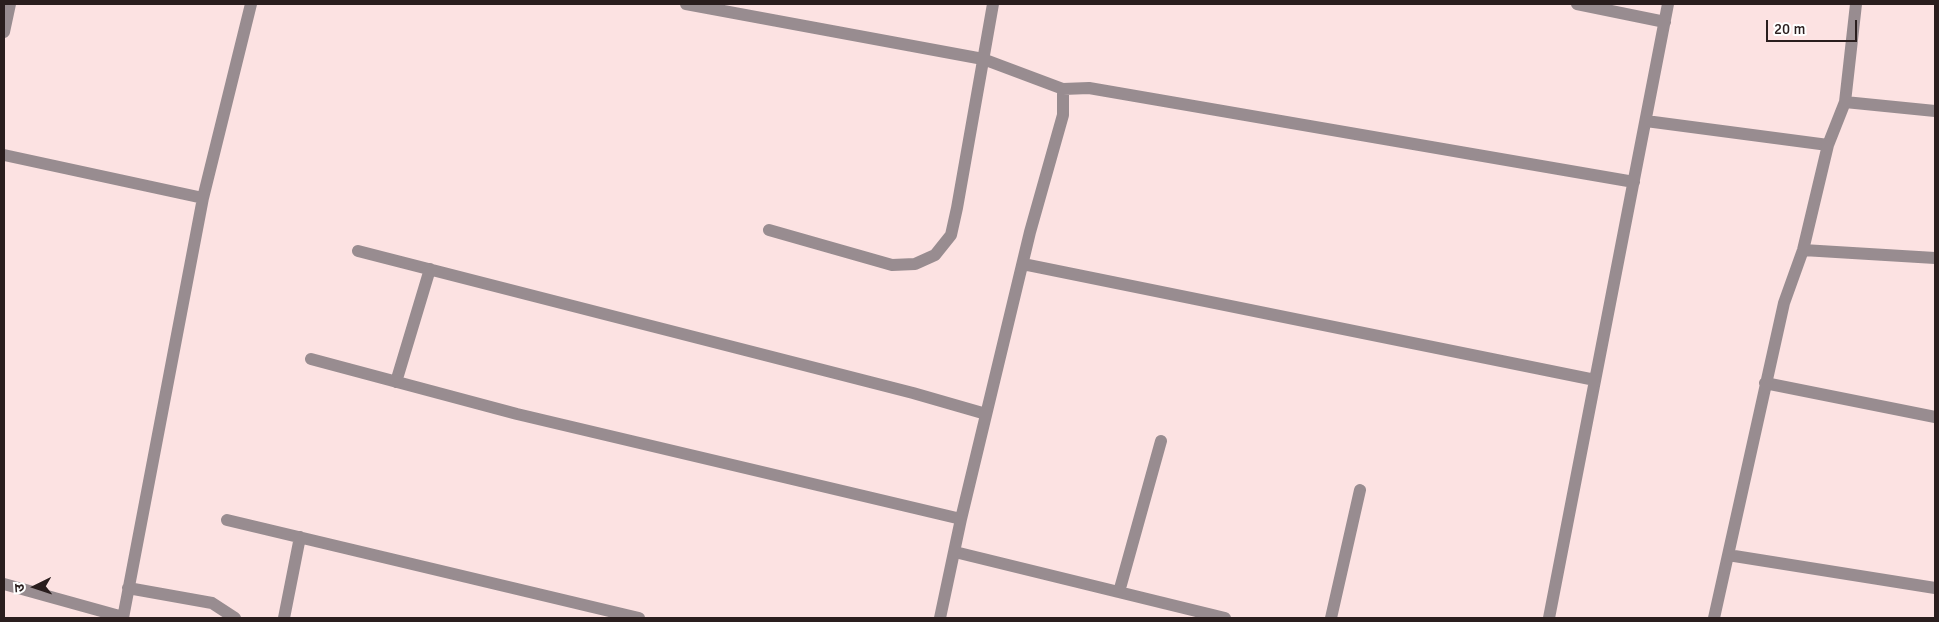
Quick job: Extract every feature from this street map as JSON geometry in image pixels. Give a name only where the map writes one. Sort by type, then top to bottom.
[{"type":"street","points":[[4,32],[10,4]]},
{"type":"street","points":[[4,584],[123,618],[203,198],[251,4]]},
{"type":"street","points":[[686,4],[717,6],[983,59],[1063,89],[1089,88],[1634,182]]},
{"type":"street","points":[[769,230],[892,265],[915,264],[935,255],[951,235],[994,4]]},
{"type":"street","points":[[1577,4],[1665,22]]},
{"type":"street","points":[[1549,618],[1668,4]]},
{"type":"street","points":[[1714,618],[1784,303],[1803,250],[1828,145],[1845,102],[1856,4]]},
{"type":"street","points":[[940,618],[986,414],[1023,264],[1063,115],[1063,89]]},
{"type":"street","points":[[1845,102],[1935,111]]},
{"type":"street","points":[[1646,121],[1828,145]]},
{"type":"street","points":[[4,156],[203,198]]},
{"type":"street","points":[[1803,250],[1935,258]]},
{"type":"street","points":[[358,251],[913,392],[986,414]]},
{"type":"street","points":[[1023,264],[1595,380]]},
{"type":"street","points":[[396,382],[430,269]]},
{"type":"street","points":[[311,359],[518,414],[961,519]]},
{"type":"street","points":[[1765,384],[1935,417]]},
{"type":"street","points":[[1118,592],[1161,441]]},
{"type":"street","points":[[1331,618],[1360,490]]},
{"type":"street","points":[[227,520],[638,618]]},
{"type":"street","points":[[284,618],[300,537]]},
{"type":"street","points":[[955,552],[1225,618]]},
{"type":"street","points":[[1728,555],[1935,588]]},
{"type":"street","points":[[128,588],[212,604],[235,618]]}]
